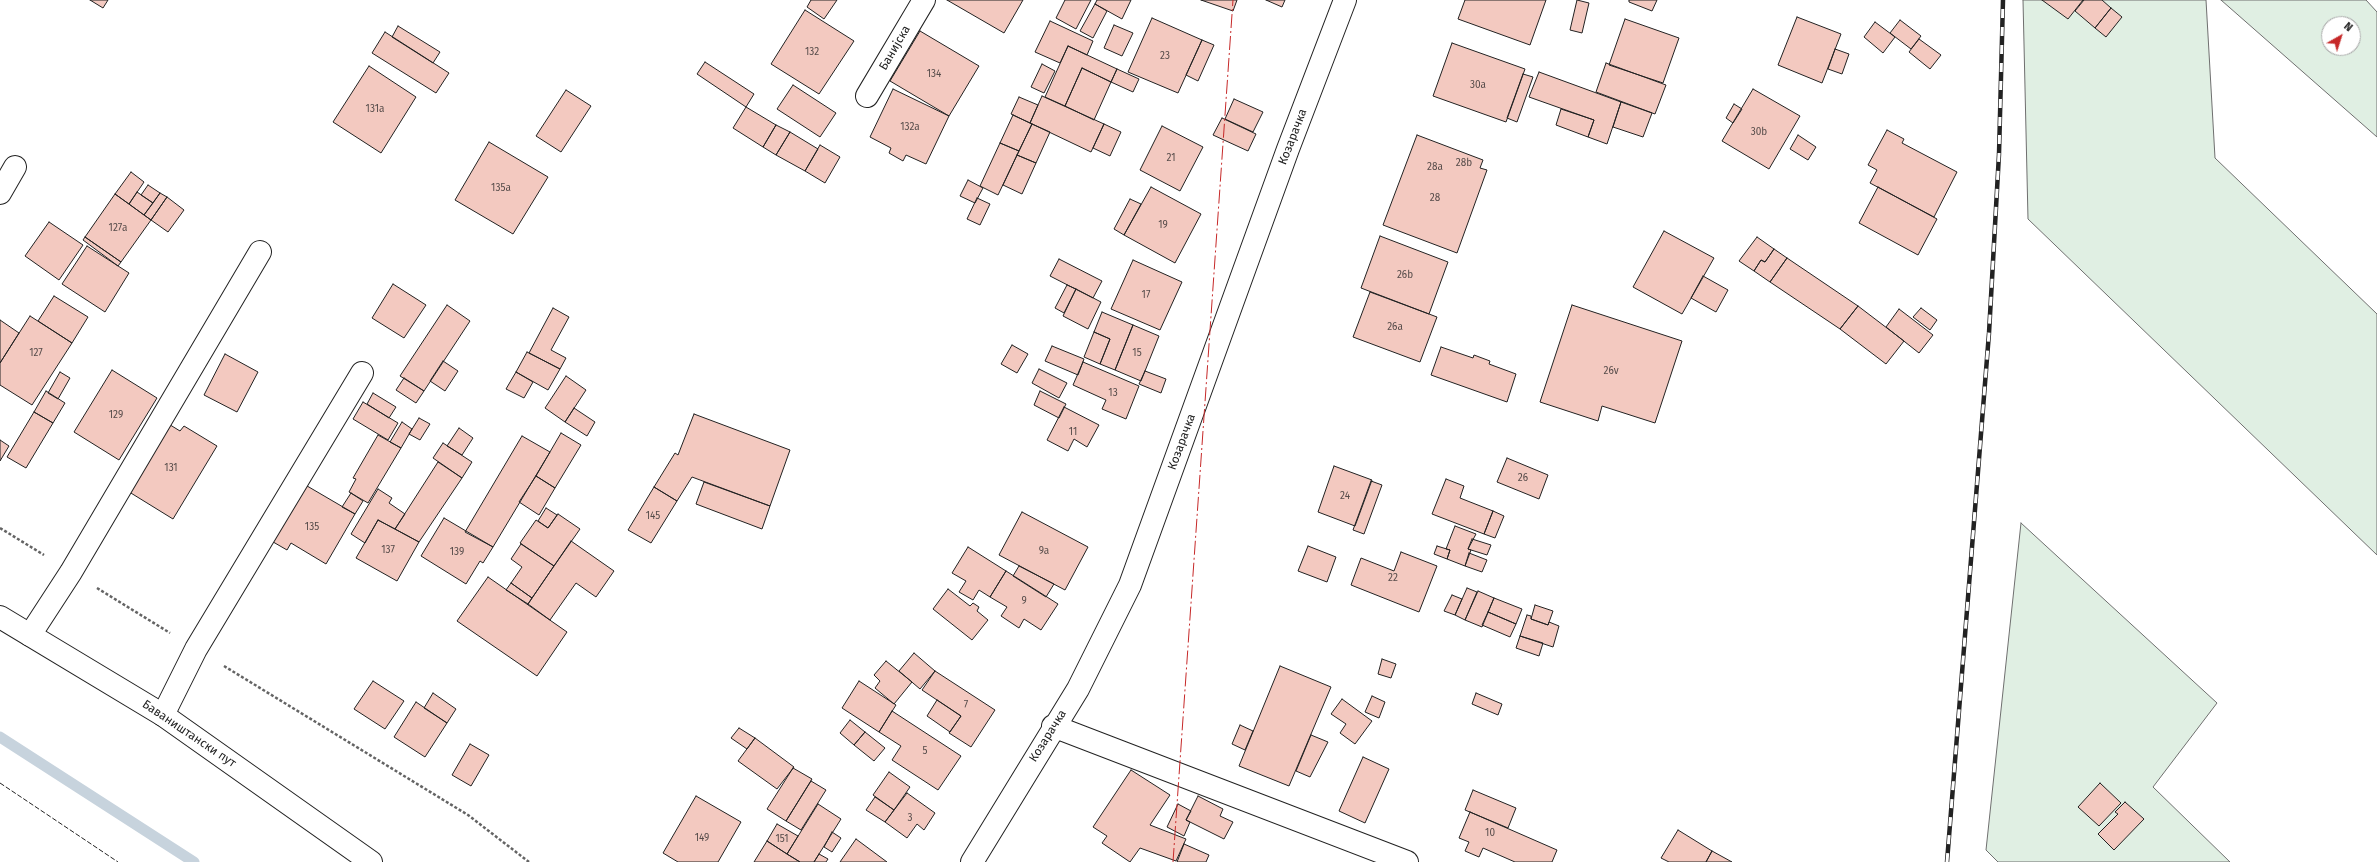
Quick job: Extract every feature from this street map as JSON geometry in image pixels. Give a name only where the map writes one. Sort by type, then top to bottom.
[{"type":"street","name":"Банијска","points":[[867,96],[924,0]]},
{"type":"street","name":"Козарачка","points":[[972,862],[1053,726],[1078,689],[1130,585],[1288,149],[1345,0]]},
{"type":"street","points":[[0,193],[15,167]]},
{"type":"street","points":[[30,634],[71,572],[260,252]]},
{"type":"street","points":[[163,715],[196,649],[362,373]]},
{"type":"street","name":"Баваништански пут","points":[[0,617],[163,715],[371,862]]},
{"type":"street","points":[[1053,726],[1407,862]]},
{"type":"path","points":[[0,528],[468,815],[529,862]]},
{"type":"green space","points":[[2023,0],[2206,0],[2215,158],[2377,314],[2377,555],[2028,219]]},
{"type":"green space","points":[[2221,0],[2366,0],[2377,12],[2377,137]]},
{"type":"green space","points":[[2021,523],[2217,703],[2153,787],[2230,862],[1998,862],[1986,850]]},
{"type":"building","points":[[90,0],[108,0],[103,8]]},
{"type":"building","points":[[811,0],[837,0],[824,19],[807,7]]},
{"type":"building","points":[[947,0],[1023,0],[1004,33]]},
{"type":"building","points":[[1065,0],[1091,0],[1076,29],[1056,18]]},
{"type":"building","points":[[1097,0],[1131,0],[1122,19],[1095,4]]},
{"type":"building","points":[[1201,0],[1237,0],[1233,11]]},
{"type":"building","points":[[1266,0],[1285,0],[1282,7]]},
{"type":"building","points":[[1465,0],[1546,0],[1530,45],[1458,19]]},
{"type":"building","points":[[1577,0],[1589,3],[1582,33],[1570,30]]},
{"type":"building","points":[[1629,0],[1657,0],[1652,11],[1629,2]]},
{"type":"building","points":[[2042,0],[2083,0],[2068,19]]},
{"type":"building","points":[[2084,0],[2102,0],[2111,8],[2095,28],[2075,11]]},
{"type":"building","points":[[1095,4],[1107,11],[1093,38],[1080,31]]},
{"type":"building","points":[[2111,8],[2122,17],[2106,37],[2095,28]]},
{"type":"building","points":[[805,10],[854,41],[819,94],[771,64]]},
{"type":"building","points":[[1797,17],[1841,34],[1822,83],[1778,65]]},
{"type":"building","points":[[1152,18],[1202,40],[1178,93],[1128,72]]},
{"type":"building","points":[[1625,19],[1679,38],[1663,83],[1609,65]]},
{"type":"building","points":[[1900,20],[1921,36],[1911,49],[1890,33]]},
{"type":"building","points":[[1050,21],[1093,41],[1087,55],[1068,46],[1060,63],[1035,52]]},
{"type":"building","points":[[1875,22],[1895,37],[1883,53],[1864,37]]},
{"type":"building","points":[[1114,25],[1133,33],[1122,56],[1104,48]]},
{"type":"building","points":[[398,26],[440,52],[433,63],[392,37]]},
{"type":"building","points":[[920,31],[979,66],[949,116],[890,81]]},
{"type":"building","points":[[385,32],[449,73],[436,93],[372,53]]},
{"type":"building","points":[[1919,39],[1941,55],[1930,69],[1909,52]]},
{"type":"building","points":[[1202,40],[1214,45],[1198,81],[1186,75]]},
{"type":"building","points":[[1452,43],[1525,69],[1506,122],[1433,96]]},
{"type":"building","points":[[1068,46],[1117,69],[1111,82],[1082,68],[1065,106],[1045,97]]},
{"type":"building","points":[[1835,49],[1849,54],[1842,74],[1828,69]]},
{"type":"building","points":[[705,62],[754,94],[746,107],[697,74]]},
{"type":"building","points":[[1606,63],[1666,85],[1655,114],[1596,92]]},
{"type":"building","points":[[1042,64],[1055,71],[1044,93],[1031,87]]},
{"type":"building","points":[[369,66],[416,97],[381,153],[333,122]]},
{"type":"building","points":[[1082,68],[1111,82],[1094,120],[1065,106]]},
{"type":"building","points":[[1117,69],[1139,79],[1133,92],[1111,82]]},
{"type":"building","points":[[1539,72],[1621,102],[1607,144],[1588,137],[1594,120],[1529,97]]},
{"type":"building","points":[[1523,74],[1533,77],[1517,122],[1507,118]]},
{"type":"building","points":[[793,85],[836,113],[820,137],[777,109]]},
{"type":"building","points":[[893,89],[949,116],[926,164],[906,155],[903,161],[889,153],[891,148],[870,137]]},
{"type":"building","points":[[1753,89],[1800,116],[1769,169],[1722,141]]},
{"type":"building","points":[[566,90],[591,106],[561,152],[536,136]]},
{"type":"building","points":[[1042,96],[1104,124],[1091,152],[1030,123]]},
{"type":"building","points":[[1019,97],[1038,105],[1030,123],[1011,114]]},
{"type":"building","points":[[1234,99],[1263,112],[1253,132],[1225,119]]},
{"type":"building","points":[[1621,102],[1652,113],[1643,137],[1613,127]]},
{"type":"building","points":[[1734,104],[1742,109],[1733,123],[1726,118]]},
{"type":"building","points":[[746,107],[776,125],[763,147],[733,128]]},
{"type":"building","points":[[1561,109],[1594,120],[1588,137],[1556,125]]},
{"type":"building","points":[[1013,115],[1032,124],[1019,151],[1000,143]]},
{"type":"building","points":[[1222,118],[1256,134],[1248,151],[1213,135]]},
{"type":"building","points":[[1032,124],[1050,132],[1036,163],[1017,155]]},
{"type":"building","points":[[1104,124],[1121,132],[1110,156],[1093,148]]},
{"type":"building","points":[[776,125],[790,132],[776,155],[763,147]]},
{"type":"building","points":[[1162,126],[1203,147],[1180,191],[1140,170]]},
{"type":"building","points":[[1887,130],[1904,139],[1902,143],[1957,172],[1934,217],[1870,183],[1877,170],[1868,165]]},
{"type":"building","points":[[790,132],[818,149],[805,171],[776,155]]},
{"type":"building","points":[[1417,135],[1483,160],[1480,168],[1487,170],[1457,253],[1383,225]]},
{"type":"building","points":[[1798,135],[1816,147],[1808,160],[1790,149]]},
{"type":"building","points":[[489,142],[548,177],[513,234],[455,200]]},
{"type":"building","points":[[1000,143],[1019,151],[998,195],[980,186]]},
{"type":"building","points":[[820,145],[840,157],[825,183],[805,171]]},
{"type":"building","points":[[1017,155],[1036,163],[1022,194],[1003,185]]},
{"type":"building","points":[[131,172],[144,182],[129,204],[115,194]]},
{"type":"building","points":[[968,180],[983,188],[975,203],[960,196]]},
{"type":"building","points":[[148,185],[160,193],[153,203],[141,195]]},
{"type":"building","points":[[1151,187],[1201,214],[1175,263],[1124,235]]},
{"type":"building","points":[[1878,187],[1937,219],[1918,255],[1859,223]]},
{"type":"building","points":[[137,192],[153,203],[144,215],[129,204]]},
{"type":"building","points":[[160,193],[167,197],[151,220],[144,215]]},
{"type":"building","points":[[115,194],[151,220],[121,262],[85,237]]},
{"type":"building","points":[[167,197],[184,210],[168,232],[151,220]]},
{"type":"building","points":[[977,198],[990,204],[980,225],[967,219]]},
{"type":"building","points":[[1130,199],[1141,204],[1124,235],[1114,229]]},
{"type":"building","points":[[49,222],[83,245],[59,280],[25,256]]},
{"type":"building","points":[[1664,231],[1714,258],[1682,314],[1633,287]]},
{"type":"building","points":[[1380,236],[1448,262],[1429,314],[1361,288]]},
{"type":"building","points":[[85,237],[121,262],[118,266],[83,240]]},
{"type":"building","points":[[1757,237],[1774,249],[1765,262],[1761,260],[1754,271],[1739,261]]},
{"type":"building","points":[[87,246],[129,273],[105,312],[62,284]]},
{"type":"building","points":[[1774,249],[1787,258],[1770,282],[1754,271],[1761,260],[1765,262]]},
{"type":"building","points":[[1787,258],[1858,306],[1840,329],[1770,282]]},
{"type":"building","points":[[1059,259],[1102,281],[1093,298],[1050,276]]},
{"type":"building","points":[[1133,260],[1182,282],[1160,330],[1111,309]]},
{"type":"building","points":[[1703,276],[1728,290],[1716,312],[1691,298]]},
{"type":"building","points":[[393,284],[426,305],[404,338],[372,318]]},
{"type":"building","points":[[1067,285],[1076,289],[1064,313],[1055,308]]},
{"type":"building","points":[[1076,289],[1101,302],[1088,329],[1063,316]]},
{"type":"building","points":[[1370,292],[1437,317],[1420,362],[1353,337]]},
{"type":"building","points":[[54,296],[88,317],[72,343],[38,321]]},
{"type":"building","points":[[447,305],[470,321],[424,391],[400,376]]},
{"type":"building","points":[[1572,305],[1682,341],[1655,423],[1602,406],[1598,421],[1540,402]]},
{"type":"building","points":[[1858,306],[1904,341],[1886,364],[1840,329]]},
{"type":"building","points":[[553,308],[569,317],[551,350],[566,358],[560,369],[529,353]]},
{"type":"building","points":[[1921,308],[1937,320],[1930,330],[1913,317]]},
{"type":"building","points":[[1899,309],[1933,335],[1919,353],[1886,327]]},
{"type":"building","points":[[1102,312],[1133,325],[1115,370],[1100,364],[1110,339],[1094,332]]},
{"type":"building","points":[[30,316],[72,343],[32,405],[0,385],[0,363]]},
{"type":"building","points":[[0,320],[19,333],[0,363]]},
{"type":"building","points":[[1133,325],[1159,336],[1141,381],[1115,370]]},
{"type":"building","points":[[1094,332],[1110,339],[1100,364],[1084,357]]},
{"type":"building","points":[[1012,345],[1028,354],[1017,373],[1001,364]]},
{"type":"building","points":[[1052,346],[1084,359],[1078,375],[1045,361]]},
{"type":"building","points":[[1441,347],[1473,358],[1474,355],[1490,361],[1489,364],[1516,374],[1507,402],[1431,375]]},
{"type":"building","points":[[527,352],[560,369],[548,390],[516,372]]},
{"type":"building","points":[[225,354],[258,372],[237,412],[204,395]]},
{"type":"building","points":[[443,361],[458,371],[445,391],[430,381]]},
{"type":"building","points":[[1083,362],[1139,386],[1126,419],[1102,409],[1106,400],[1073,385]]},
{"type":"building","points":[[1039,369],[1067,383],[1059,398],[1032,383]]},
{"type":"building","points":[[112,370],[157,398],[119,460],[74,432]]},
{"type":"building","points":[[1145,371],[1166,379],[1161,393],[1139,384]]},
{"type":"building","points":[[60,372],[70,378],[58,399],[48,393]]},
{"type":"building","points":[[516,372],[533,382],[524,398],[506,389]]},
{"type":"building","points":[[566,376],[586,390],[565,422],[545,408]]},
{"type":"building","points":[[404,378],[424,391],[416,403],[396,390]]},
{"type":"building","points":[[46,391],[65,403],[53,423],[34,412]]},
{"type":"building","points":[[1040,391],[1066,404],[1059,418],[1034,405]]},
{"type":"building","points":[[373,393],[396,407],[389,418],[367,404]]},
{"type":"building","points":[[363,402],[398,423],[388,440],[353,419]]},
{"type":"building","points":[[1064,407],[1099,425],[1087,447],[1074,439],[1068,451],[1047,440]]},
{"type":"building","points":[[574,408],[595,422],[587,436],[565,422]]},
{"type":"building","points":[[34,412],[53,423],[26,468],[7,457]]},
{"type":"building","points":[[694,414],[790,450],[770,506],[692,477],[677,501],[654,487],[675,453],[678,455]]},
{"type":"building","points":[[419,418],[430,424],[420,440],[409,434]]},
{"type":"building","points":[[402,422],[412,429],[401,448],[390,442]]},
{"type":"building","points":[[167,423],[180,431],[184,426],[217,446],[173,519],[126,490]]},
{"type":"building","points":[[459,428],[473,438],[462,455],[447,446]]},
{"type":"building","points":[[561,433],[581,445],[555,488],[536,476]]},
{"type":"building","points":[[378,435],[401,448],[368,503],[349,492],[356,479],[353,478]]},
{"type":"building","points":[[522,436],[550,452],[493,547],[465,532]]},
{"type":"building","points":[[0,440],[9,446],[0,461]]},
{"type":"building","points":[[443,443],[472,462],[462,478],[433,458]]},
{"type":"building","points":[[1507,458],[1548,475],[1539,499],[1497,482]]},
{"type":"building","points":[[438,462],[462,478],[419,542],[395,529]]},
{"type":"building","points":[[1334,466],[1372,480],[1355,526],[1318,512]]},
{"type":"building","points":[[536,476],[555,488],[539,515],[519,502]]},
{"type":"building","points":[[1446,479],[1464,486],[1460,498],[1493,511],[1484,534],[1432,514]]},
{"type":"building","points":[[1371,481],[1382,485],[1364,534],[1353,530]]},
{"type":"building","points":[[704,482],[770,506],[762,529],[696,504]]},
{"type":"building","points":[[302,483],[355,514],[326,564],[291,543],[287,550],[268,539]]},
{"type":"building","points":[[654,487],[677,501],[651,543],[628,530]]},
{"type":"building","points":[[378,489],[392,498],[389,503],[405,514],[395,529],[378,520],[365,543],[351,534]]},
{"type":"building","points":[[351,493],[363,501],[355,514],[342,507]]},
{"type":"building","points":[[546,508],[557,515],[548,528],[538,521]]},
{"type":"building","points":[[1493,511],[1504,516],[1495,538],[1484,534]]},
{"type":"building","points":[[1022,512],[1088,547],[1065,590],[999,555]]},
{"type":"building","points":[[558,514],[580,529],[554,566],[520,543],[536,520],[548,528]]},
{"type":"building","points":[[444,518],[493,547],[483,563],[480,561],[466,584],[421,556]]},
{"type":"building","points":[[378,520],[419,542],[397,581],[356,558]]},
{"type":"building","points":[[1455,526],[1476,534],[1468,549],[1471,550],[1465,566],[1447,559],[1450,550],[1446,549]]},
{"type":"building","points":[[1472,539],[1491,545],[1487,555],[1468,549]]},
{"type":"building","points":[[571,541],[614,571],[596,597],[576,583],[550,620],[528,604]]},
{"type":"building","points":[[521,544],[554,566],[532,598],[511,583],[522,567],[511,559]]},
{"type":"building","points":[[1308,546],[1336,557],[1327,582],[1298,571]]},
{"type":"building","points":[[1437,546],[1450,550],[1447,559],[1434,554]]},
{"type":"building","points":[[968,547],[1006,571],[990,597],[979,590],[973,600],[959,592],[966,581],[952,573]]},
{"type":"building","points":[[1401,552],[1437,566],[1419,612],[1351,585],[1361,558],[1394,571]]},
{"type":"building","points":[[1469,553],[1487,560],[1482,572],[1465,566]]},
{"type":"building","points":[[1019,566],[1054,584],[1046,597],[1013,576]]},
{"type":"building","points":[[1006,571],[1058,604],[1041,630],[1024,619],[1019,628],[1001,616],[1007,607],[990,597]]},
{"type":"building","points":[[488,577],[567,632],[537,676],[457,621]]},
{"type":"building","points":[[511,583],[532,598],[528,604],[506,590]]},
{"type":"building","points":[[1467,588],[1477,592],[1465,620],[1455,615]]},
{"type":"building","points":[[948,589],[970,606],[973,603],[979,607],[977,611],[988,620],[972,640],[933,609]]},
{"type":"building","points":[[1478,591],[1494,598],[1482,627],[1465,620]]},
{"type":"building","points":[[1452,595],[1462,599],[1455,615],[1444,611]]},
{"type":"building","points":[[1494,598],[1522,609],[1516,624],[1488,612]]},
{"type":"building","points":[[1535,605],[1553,611],[1548,625],[1531,619]]},
{"type":"building","points":[[1488,612],[1516,624],[1510,637],[1482,625]]},
{"type":"building","points":[[1527,615],[1531,616],[1531,619],[1548,625],[1549,622],[1559,626],[1553,647],[1520,636]]},
{"type":"building","points":[[1520,636],[1543,643],[1539,656],[1516,648]]},
{"type":"building","points":[[914,653],[935,671],[920,689],[899,671]]},
{"type":"building","points":[[1382,659],[1396,664],[1391,678],[1378,674]]},
{"type":"building","points":[[886,661],[912,682],[894,704],[875,688],[880,681],[874,675]]},
{"type":"building","points":[[1280,666],[1331,687],[1289,786],[1239,766]]},
{"type":"building","points":[[935,671],[995,710],[971,747],[949,733],[961,716],[922,690]]},
{"type":"building","points":[[373,681],[404,701],[385,729],[354,709]]},
{"type":"building","points":[[859,681],[896,705],[879,732],[842,708]]},
{"type":"building","points":[[433,693],[456,709],[447,723],[424,708]]},
{"type":"building","points":[[1476,693],[1502,704],[1498,715],[1472,704]]},
{"type":"building","points":[[1372,696],[1385,702],[1379,718],[1365,712]]},
{"type":"building","points":[[1342,699],[1372,721],[1355,744],[1340,733],[1346,724],[1331,714]]},
{"type":"building","points":[[937,700],[961,716],[950,732],[927,716]]},
{"type":"building","points":[[416,702],[447,723],[425,757],[394,737]]},
{"type":"building","points":[[892,711],[961,756],[938,790],[892,760],[901,746],[879,732]]},
{"type":"building","points":[[850,720],[865,732],[854,745],[840,733]]},
{"type":"building","points":[[1240,725],[1253,731],[1245,750],[1232,744]]},
{"type":"building","points":[[739,728],[755,738],[747,749],[731,738]]},
{"type":"building","points":[[865,732],[885,748],[874,761],[854,745]]},
{"type":"building","points":[[1311,735],[1328,742],[1310,777],[1296,771]]},
{"type":"building","points":[[755,738],[794,767],[777,789],[738,761]]},
{"type":"building","points":[[470,744],[489,755],[471,786],[452,775]]},
{"type":"building","points":[[1363,757],[1389,769],[1365,823],[1339,811]]},
{"type":"building","points":[[793,768],[812,779],[786,821],[767,809]]},
{"type":"building","points":[[1131,770],[1170,795],[1150,825],[1186,839],[1176,861],[1140,848],[1130,862],[1102,843],[1107,836],[1093,827]]},
{"type":"building","points":[[889,772],[910,787],[894,810],[873,795]]},
{"type":"building","points":[[811,781],[826,790],[801,830],[786,821]]},
{"type":"building","points":[[2100,783],[2121,803],[2099,826],[2078,807]]},
{"type":"building","points":[[1473,790],[1516,808],[1508,828],[1465,810]]},
{"type":"building","points":[[907,793],[935,813],[924,830],[917,824],[907,838],[885,822]]},
{"type":"building","points":[[696,796],[741,822],[718,862],[678,862],[663,853]]},
{"type":"building","points":[[1198,796],[1223,809],[1220,816],[1233,822],[1224,839],[1186,820]]},
{"type":"building","points":[[875,797],[894,810],[885,822],[866,810]]},
{"type":"building","points":[[2125,802],[2144,819],[2114,850],[2098,834],[2118,814],[2115,812]]},
{"type":"building","points":[[818,804],[841,819],[814,862],[800,862],[787,854]]},
{"type":"building","points":[[1178,804],[1191,811],[1186,820],[1190,822],[1184,836],[1167,827]]},
{"type":"building","points":[[1470,812],[1557,850],[1552,862],[1515,862],[1483,848],[1479,857],[1465,851],[1469,842],[1459,838]]},
{"type":"building","points":[[777,824],[798,836],[787,854],[767,841]]},
{"type":"building","points":[[1678,830],[1712,851],[1706,862],[1669,862],[1661,858]]},
{"type":"building","points":[[832,832],[841,838],[832,852],[824,847]]},
{"type":"building","points":[[856,839],[887,862],[840,862]]},
{"type":"building","points":[[767,841],[787,854],[800,862],[754,862]]},
{"type":"building","points":[[1184,844],[1209,855],[1206,862],[1177,862]]},
{"type":"building","points":[[1712,851],[1732,862],[1706,862]]},
{"type":"building","points":[[819,854],[828,859],[826,862],[814,862]]},
{"type":"waterway","points":[[0,737],[194,862]]},
{"type":"railway","points":[[1947,862],[1989,333],[1999,154],[2003,0]]},
{"type":"fence","points":[[0,783],[118,862]]},
{"type":"power","points":[[1173,862],[1233,0]]}]
